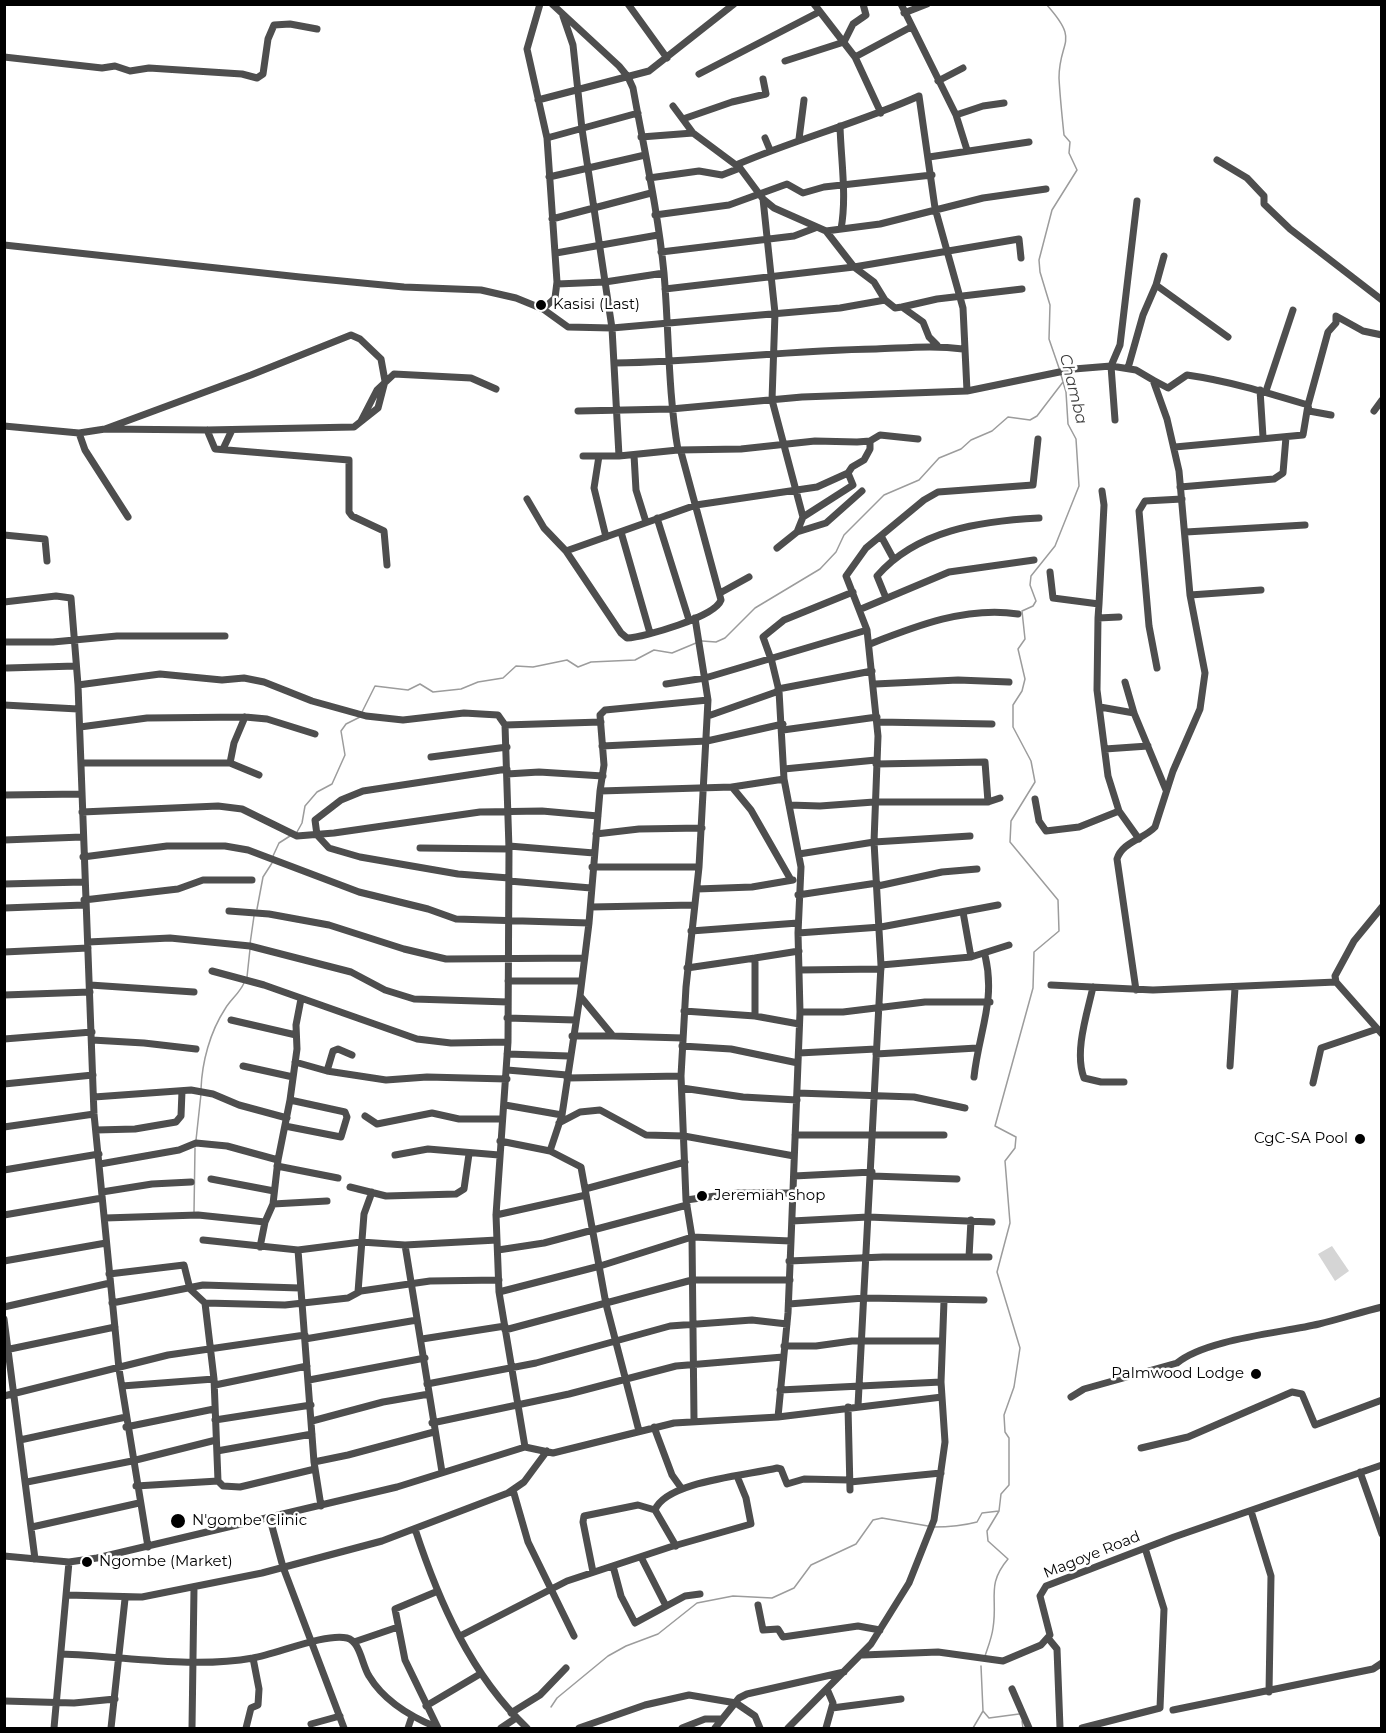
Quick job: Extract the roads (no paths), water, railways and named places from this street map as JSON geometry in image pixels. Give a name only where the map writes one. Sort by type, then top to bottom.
[{"type":"street","points":[[540,4],[527,49],[547,138],[557,284],[555,298],[543,309]]},
{"type":"street","points":[[527,499],[544,528],[566,551],[621,633],[627,638],[692,619],[719,605],[720,593],[680,451],[671,410],[671,362],[662,252],[638,113],[628,77],[607,54],[552,4]]},
{"type":"street","points":[[628,4],[667,58]]},
{"type":"street","points":[[538,100],[649,71],[734,4]]},
{"type":"street","points":[[814,4],[855,57],[881,113]]},
{"type":"street","points":[[786,61],[844,42],[853,24],[866,15],[863,4]]},
{"type":"street","points":[[901,4],[956,115],[968,150]]},
{"type":"street","points":[[904,13],[927,4]]},
{"type":"street","points":[[699,74],[819,12]]},
{"type":"street","points":[[563,16],[573,45],[582,129],[612,328],[619,456]]},
{"type":"street","points":[[4,57],[102,68],[115,66],[130,71],[149,68],[242,74],[257,78],[263,74],[268,39],[274,25],[290,24],[317,28]]},
{"type":"street","points":[[855,57],[911,27]]},
{"type":"street","points":[[938,81],[963,68]]},
{"type":"street","points":[[683,119],[766,94],[764,79]]},
{"type":"street","points":[[650,178],[699,171],[723,175],[770,150],[881,113],[919,96],[935,208],[964,310],[963,349],[967,391]]},
{"type":"street","points":[[798,139],[804,100]]},
{"type":"street","points":[[956,115],[983,105],[1004,103]]},
{"type":"street","points":[[673,106],[693,133],[738,167],[761,195],[781,212],[826,231],[880,224],[935,208],[1046,189]]},
{"type":"street","points":[[547,138],[638,113]]},
{"type":"street","points":[[840,126],[845,206],[841,230]]},
{"type":"street","points":[[641,137],[693,133]]},
{"type":"street","points":[[765,138],[770,150]]},
{"type":"street","points":[[929,158],[1029,142]]},
{"type":"street","points":[[549,177],[588,170],[645,155]]},
{"type":"street","points":[[1217,160],[1247,178],[1264,196],[1264,204],[1290,229],[1382,300]]},
{"type":"street","points":[[655,215],[729,204],[761,195],[787,184],[802,193],[842,185],[932,175]]},
{"type":"street","points":[[552,219],[651,193]]},
{"type":"street","points":[[761,195],[769,240],[770,278],[775,313],[772,400],[798,491],[803,517],[797,532]]},
{"type":"street","points":[[1115,420],[1111,366],[1120,345],[1137,201]]},
{"type":"street","points":[[662,252],[769,240],[794,236],[815,228]]},
{"type":"street","points":[[826,231],[855,267],[874,282],[885,300],[895,308],[960,295],[1022,290]]},
{"type":"street","points":[[556,253],[658,235]]},
{"type":"street","points":[[665,289],[855,267],[1019,239],[1021,258]]},
{"type":"street","points":[[4,245],[404,287],[481,290],[516,298],[543,309],[568,327],[612,328],[668,324],[840,308],[885,300]]},
{"type":"street","points":[[1128,368],[1143,315],[1156,285],[1164,256]]},
{"type":"street","points":[[557,284],[606,282],[664,273]]},
{"type":"street","points":[[1156,285],[1228,337]]},
{"type":"street","points":[[902,308],[923,322],[929,337],[937,345]]},
{"type":"street","points":[[1263,437],[1263,390],[1293,310]]},
{"type":"street","points":[[1175,447],[1304,434],[1308,405],[1328,332],[1336,324],[1336,316],[1363,331],[1382,335]]},
{"type":"street","points":[[4,426],[79,433],[105,429],[231,430],[354,427],[378,408],[386,381],[381,359],[360,339],[351,335],[105,429]]},
{"type":"street","points":[[615,363],[671,362],[774,352],[937,345],[963,349]]},
{"type":"street","points":[[578,411],[671,410],[802,397],[967,391],[1062,372],[1111,366],[1128,368],[1168,388],[1187,375],[1263,390],[1308,405]]},
{"type":"street","points":[[386,381],[394,374],[423,374],[471,378],[496,389]]},
{"type":"street","points":[[1136,990],[1117,859],[1125,846],[1155,827],[1166,790],[1204,695],[1205,673],[1190,596],[1186,532],[1175,447],[1153,380]]},
{"type":"street","points":[[1374,411],[1382,400]]},
{"type":"street","points":[[1308,405],[1309,411],[1331,415]]},
{"type":"street","points":[[207,430],[215,449],[349,460],[349,512],[352,516],[381,527],[384,531],[387,565]]},
{"type":"street","points":[[223,449],[231,430]]},
{"type":"street","points":[[79,433],[85,450],[128,517]]},
{"type":"street","points":[[583,456],[619,456],[783,444],[870,441],[880,435],[918,439]]},
{"type":"street","points":[[1180,487],[1274,479],[1283,473],[1286,437]]},
{"type":"street","points":[[858,1406],[865,1258],[872,1174],[881,927],[874,842],[877,720],[875,684],[867,630],[861,609],[846,576],[866,548],[938,492],[1033,485],[1038,439]]},
{"type":"street","points":[[566,551],[696,505],[743,496],[817,487],[848,473],[867,456],[870,441]]},
{"type":"street","points":[[634,455],[634,478],[646,522]]},
{"type":"street","points":[[599,456],[594,488],[606,537]]},
{"type":"street","points":[[803,517],[853,485],[848,473]]},
{"type":"street","points":[[777,548],[797,532],[824,524],[862,490]]},
{"type":"street","points":[[1102,490],[1104,505],[1096,672],[1108,776],[1119,811],[1139,838]]},
{"type":"street","points":[[1157,668],[1149,626],[1139,511],[1145,501],[1182,500]]},
{"type":"street","points":[[657,518],[692,619],[708,700],[702,789],[702,828],[687,968],[681,1076],[687,1202],[692,1238],[694,1420]]},
{"type":"street","points":[[886,598],[877,576],[893,558],[952,530],[983,523],[1039,518]]},
{"type":"street","points":[[1186,532],[1305,525]]},
{"type":"street","points":[[621,532],[650,633]]},
{"type":"street","points":[[4,535],[45,539],[47,561]]},
{"type":"street","points":[[880,536],[893,558]]},
{"type":"street","points":[[861,609],[949,572],[1034,560]]},
{"type":"street","points":[[1050,572],[1053,598],[1099,604]]},
{"type":"street","points":[[720,593],[749,578]]},
{"type":"street","points":[[1190,596],[1261,590]]},
{"type":"street","points":[[778,1417],[789,1304],[799,1053],[800,854],[784,779],[783,727],[778,690],[771,656],[763,637],[775,626],[853,592]]},
{"type":"street","points":[[4,602],[70,597],[80,727],[83,882],[88,945],[94,1114],[126,1427],[148,1547]]},
{"type":"street","points":[[870,644],[936,620],[992,613],[1018,614]]},
{"type":"street","points":[[1098,618],[1119,616]]},
{"type":"street","points":[[666,684],[705,678],[771,656],[867,630]]},
{"type":"street","points":[[4,642],[117,636],[225,636]]},
{"type":"street","points":[[7,669],[76,666]]},
{"type":"street","points":[[708,716],[778,690],[872,671]]},
{"type":"street","points":[[78,685],[160,674],[222,680],[244,678],[264,682],[312,701],[366,717],[403,720],[481,713],[498,715],[505,725],[509,848],[508,1042],[496,1215],[499,1292],[525,1447]]},
{"type":"street","points":[[875,684],[958,680],[1008,682]]},
{"type":"street","points":[[1125,682],[1134,713],[1166,790]]},
{"type":"street","points":[[549,1151],[562,1115],[590,923],[592,867],[603,776],[602,711],[708,700]]},
{"type":"street","points":[[4,705],[78,709]]},
{"type":"street","points":[[1100,707],[1134,713]]},
{"type":"street","points":[[80,727],[147,718],[245,717],[267,719],[315,734]]},
{"type":"street","points":[[230,763],[234,743],[245,717]]},
{"type":"street","points":[[602,746],[707,741],[783,727],[877,720],[992,724]]},
{"type":"street","points":[[505,725],[601,722]]},
{"type":"street","points":[[1106,749],[1148,746]]},
{"type":"street","points":[[430,757],[507,747]]},
{"type":"street","points":[[784,769],[876,762],[985,762],[988,802]]},
{"type":"street","points":[[81,763],[230,763],[259,775]]},
{"type":"street","points":[[591,888],[458,874],[367,859],[329,848],[317,835],[315,820],[350,796],[373,790],[507,771],[603,776]]},
{"type":"street","points":[[600,791],[702,789],[784,779]]},
{"type":"street","points":[[732,787],[751,810],[791,880]]},
{"type":"street","points":[[4,795],[82,794]]},
{"type":"street","points":[[789,805],[988,802],[1000,798]]},
{"type":"street","points":[[1035,799],[1039,821],[1046,831],[1079,827],[1119,811]]},
{"type":"street","points":[[82,812],[218,806],[242,809],[290,835],[317,835],[442,816],[507,811],[542,811],[597,816]]},
{"type":"street","points":[[596,834],[639,829],[702,828]]},
{"type":"street","points":[[800,854],[874,842],[970,836]]},
{"type":"street","points":[[4,840],[82,837]]},
{"type":"street","points":[[83,857],[167,846],[231,846],[359,892],[437,911],[456,919],[590,923]]},
{"type":"street","points":[[420,848],[509,848],[594,853]]},
{"type":"street","points":[[592,867],[699,867]]},
{"type":"street","points":[[798,895],[878,885],[942,872],[976,869]]},
{"type":"street","points":[[4,908],[84,902],[178,889],[203,880],[252,880]]},
{"type":"street","points":[[697,889],[752,887],[800,880]]},
{"type":"street","points":[[4,884],[83,882]]},
{"type":"street","points":[[591,907],[694,905]]},
{"type":"street","points":[[798,933],[881,927],[998,905]]},
{"type":"street","points":[[1313,1083],[1321,1048],[1379,1032],[1336,982],[1336,971],[1354,941],[1382,907]]},
{"type":"street","points":[[229,911],[269,914],[329,925],[404,949],[447,959],[584,958]]},
{"type":"street","points":[[963,912],[971,957]]},
{"type":"street","points":[[691,932],[798,923]]},
{"type":"street","points":[[4,952],[170,938],[250,946],[342,970],[385,990],[414,999],[475,1003],[508,1002]]},
{"type":"street","points":[[799,970],[881,967],[971,957],[985,955],[1009,945]]},
{"type":"street","points":[[687,968],[799,951]]},
{"type":"street","points":[[974,1077],[977,1048],[990,1002],[990,979],[985,955]]},
{"type":"street","points":[[755,958],[755,1016]]},
{"type":"street","points":[[212,971],[264,984],[301,999],[434,1042],[508,1042]]},
{"type":"street","points":[[508,981],[581,981]]},
{"type":"street","points":[[1051,985],[1136,990],[1236,988],[1336,982]]},
{"type":"street","points":[[1093,987],[1082,1037],[1081,1071],[1084,1078],[1091,1081],[1124,1082]]},
{"type":"street","points":[[4,995],[90,988],[194,992]]},
{"type":"street","points":[[1230,1066],[1236,988]]},
{"type":"street","points":[[580,996],[613,1036]]},
{"type":"street","points":[[260,1247],[265,1222],[273,1204],[278,1163],[291,1100],[301,999]]},
{"type":"street","points":[[800,1012],[879,1009],[925,1002],[990,1002]]},
{"type":"street","points":[[684,1011],[755,1016],[799,1024]]},
{"type":"street","points":[[507,1018],[541,1017],[575,1020]]},
{"type":"street","points":[[231,1020],[296,1035]]},
{"type":"street","points":[[4,1039],[92,1036],[196,1049]]},
{"type":"street","points":[[572,1036],[613,1036],[683,1042],[798,1063]]},
{"type":"street","points":[[799,1053],[977,1048]]},
{"type":"street","points":[[327,1071],[333,1051],[338,1049],[352,1055]]},
{"type":"street","points":[[507,1054],[569,1056]]},
{"type":"street","points":[[295,1062],[327,1071],[386,1080],[428,1077],[507,1079]]},
{"type":"street","points":[[243,1066],[293,1077]]},
{"type":"street","points":[[507,1070],[567,1077],[681,1076]]},
{"type":"street","points":[[4,1084],[93,1075]]},
{"type":"street","points":[[682,1088],[743,1097],[874,1094],[928,1099],[965,1108]]},
{"type":"street","points":[[94,1097],[182,1091],[213,1094],[239,1105],[287,1118]]},
{"type":"street","points":[[96,1130],[135,1129],[176,1122],[181,1116],[182,1091]]},
{"type":"street","points":[[285,1126],[341,1137],[347,1117],[345,1112],[334,1108],[291,1100]]},
{"type":"street","points":[[505,1106],[562,1115]]},
{"type":"street","points":[[559,1123],[580,1112],[600,1110],[641,1134],[684,1136],[794,1156]]},
{"type":"street","points":[[365,1116],[377,1124],[432,1113],[459,1119],[502,1119]]},
{"type":"street","points":[[4,1127],[94,1114]]},
{"type":"street","points":[[795,1135],[945,1135]]},
{"type":"street","points":[[500,1141],[549,1151],[580,1165],[606,1304],[639,1431]]},
{"type":"street","points":[[100,1164],[179,1150],[196,1143],[226,1146],[278,1163],[338,1178]]},
{"type":"street","points":[[395,1155],[428,1149],[499,1155]]},
{"type":"street","points":[[4,1170],[99,1154]]},
{"type":"street","points":[[350,1187],[386,1196],[456,1194],[464,1189],[469,1154]]},
{"type":"street","points":[[496,1215],[585,1192],[685,1162]]},
{"type":"street","points":[[794,1176],[872,1174],[957,1179]]},
{"type":"street","points":[[211,1179],[274,1191]]},
{"type":"street","points":[[4,1215],[152,1184],[191,1182]]},
{"type":"street","points":[[358,1292],[364,1214],[372,1192]]},
{"type":"street","points":[[498,1250],[544,1243],[687,1202],[738,1193],[793,1193]]},
{"type":"street","points":[[273,1204],[327,1201]]},
{"type":"street","points":[[105,1218],[198,1215],[265,1222]]},
{"type":"street","points":[[792,1221],[868,1217],[992,1222]]},
{"type":"street","points":[[969,1257],[971,1220]]},
{"type":"street","points":[[499,1292],[600,1266],[692,1238],[791,1241]]},
{"type":"street","points":[[203,1240],[298,1250],[362,1242],[405,1245],[497,1240]]},
{"type":"street","points":[[4,1261],[106,1242]]},
{"type":"street","points":[[405,1245],[425,1358],[432,1423],[442,1472]]},
{"type":"street","points":[[298,1250],[314,1466],[321,1506]]},
{"type":"street","points":[[789,1261],[989,1257]]},
{"type":"street","points":[[109,1274],[184,1265],[190,1289],[205,1303],[212,1348],[219,1481],[224,1486],[232,1488],[434,1432]]},
{"type":"street","points":[[205,1303],[302,1304],[352,1297],[358,1292],[411,1284],[446,1280],[499,1280]]},
{"type":"street","points":[[422,1339],[505,1328],[606,1304],[692,1280],[789,1281]]},
{"type":"street","points":[[4,1307],[110,1283]]},
{"type":"street","points":[[112,1303],[212,1285],[300,1288]]},
{"type":"street","points":[[789,1304],[864,1298],[984,1300]]},
{"type":"street","points":[[788,1728],[863,1655],[909,1583],[934,1520],[945,1442],[941,1382],[944,1300]]},
{"type":"street","points":[[1071,1397],[1084,1389],[1177,1363],[1185,1356],[1206,1348],[1320,1324],[1382,1306]]},
{"type":"street","points":[[4,1319],[10,1348],[13,1394],[27,1482],[35,1559]]},
{"type":"street","points":[[4,1396],[168,1355],[417,1320]]},
{"type":"street","points":[[427,1384],[512,1368],[670,1326],[752,1320],[787,1324]]},
{"type":"street","points":[[10,1348],[115,1327]]},
{"type":"street","points":[[784,1346],[862,1341],[942,1341]]},
{"type":"street","points":[[432,1423],[519,1406],[676,1366],[783,1357]]},
{"type":"street","points":[[309,1380],[425,1358]]},
{"type":"street","points":[[122,1386],[214,1382],[307,1366]]},
{"type":"street","points":[[780,1390],[860,1384],[941,1382]]},
{"type":"street","points":[[1141,1448],[1188,1437],[1292,1392],[1302,1394],[1315,1425],[1382,1400]]},
{"type":"street","points":[[312,1421],[383,1402],[429,1394]]},
{"type":"street","points":[[4,1556],[69,1562],[148,1547],[321,1506],[525,1447],[547,1451],[598,1443],[654,1427],[694,1420],[778,1417],[942,1397]]},
{"type":"street","points":[[215,1420],[311,1405]]},
{"type":"street","points":[[848,1407],[850,1484]]},
{"type":"street","points":[[126,1427],[214,1409]]},
{"type":"street","points":[[20,1440],[126,1418]]},
{"type":"street","points":[[654,1427],[672,1475],[682,1489]]},
{"type":"street","points":[[217,1451],[312,1434]]},
{"type":"street","points":[[27,1482],[132,1461],[216,1440]]},
{"type":"street","points":[[67,1595],[126,1599],[194,1588],[348,1551],[415,1529],[513,1490],[535,1470],[547,1451]]},
{"type":"street","name":"Magoye Road","points":[[1048,1638],[1049,1630],[1040,1596],[1043,1588],[1145,1548],[1382,1465]]},
{"type":"street","points":[[655,1510],[665,1498],[682,1489],[780,1468],[787,1484],[804,1479],[850,1484],[941,1473]]},
{"type":"street","points":[[1360,1472],[1382,1534]]},
{"type":"street","points":[[460,1636],[550,1589],[593,1572],[751,1524],[746,1498],[737,1476]]},
{"type":"street","points":[[136,1486],[219,1481]]},
{"type":"street","points":[[513,1490],[528,1542],[574,1636]]},
{"type":"street","points":[[32,1527],[139,1503]]},
{"type":"street","points":[[593,1572],[583,1522],[584,1516],[638,1504],[655,1510],[676,1546]]},
{"type":"street","points":[[1251,1511],[1271,1576],[1269,1692]]},
{"type":"street","points":[[270,1519],[283,1567],[344,1728]]},
{"type":"street","points":[[415,1529],[438,1591],[480,1674],[514,1716],[527,1728]]},
{"type":"street","points":[[1082,1728],[1113,1725],[1156,1710],[1161,1704],[1164,1610],[1145,1548]]},
{"type":"street","points":[[641,1557],[651,1581],[666,1606]]},
{"type":"street","points":[[54,1728],[69,1562]]},
{"type":"street","points":[[613,1566],[621,1596],[634,1623],[685,1596],[700,1594]]},
{"type":"street","points":[[192,1728],[194,1588]]},
{"type":"street","points":[[437,1728],[405,1660],[396,1607],[438,1591]]},
{"type":"street","points":[[111,1728],[126,1599]]},
{"type":"street","points":[[758,1605],[763,1630],[778,1629],[783,1636],[858,1626],[880,1630]]},
{"type":"street","points":[[61,1654],[194,1662],[253,1658],[341,1638],[354,1642],[398,1627]]},
{"type":"street","points":[[863,1655],[938,1652],[1003,1661],[1026,1654],[1041,1646],[1048,1638],[1057,1649],[1060,1728]]},
{"type":"street","points":[[354,1642],[366,1671],[380,1693],[412,1716],[437,1728]]},
{"type":"street","points":[[246,1728],[251,1708],[258,1705],[259,1689],[253,1658]]},
{"type":"street","points":[[1173,1710],[1373,1669],[1382,1663]]},
{"type":"street","points":[[501,1728],[540,1695],[566,1668]]},
{"type":"street","points":[[715,1728],[747,1694],[845,1671]]},
{"type":"street","points":[[426,1706],[480,1674]]},
{"type":"street","points":[[826,1728],[832,1708],[827,1689]]},
{"type":"street","points":[[1012,1689],[1029,1728]]},
{"type":"street","points":[[579,1728],[675,1697],[689,1695],[736,1704],[755,1716],[760,1728]]},
{"type":"street","points":[[4,1701],[57,1703],[114,1699]]},
{"type":"street","points":[[832,1708],[901,1699]]},
{"type":"street","points":[[311,1724],[340,1716]]},
{"type":"street","points":[[408,1728],[412,1716]]},
{"type":"street","points":[[682,1728],[705,1719],[721,1719]]},
{"type":"waterway","name":"Chamba","points":[[1046,4],[1057,17],[1065,34],[1066,41],[1060,65],[1060,99],[1064,135],[1070,142],[1069,153],[1077,170],[1052,210],[1039,260],[1040,272],[1050,305],[1049,339],[1059,368]]},
{"type":"waterway","points":[[985,1656],[993,1628],[995,1584],[1001,1568],[1008,1559],[988,1541],[987,1531],[999,1511],[1001,1494],[1009,1485],[1009,1438],[1005,1432],[1004,1415],[1014,1387],[1020,1348],[997,1272],[1010,1223],[1005,1161],[1015,1148],[1016,1137],[995,1126],[1033,988],[1034,952],[1059,931],[1058,900],[1010,842],[1011,821],[1035,782],[1031,761],[1013,727],[1013,705],[1022,691],[1025,679],[1018,649],[1025,639],[1022,611],[1033,606],[1036,601],[1030,585],[1031,576],[1055,546],[1079,486],[1076,439],[1068,424],[1066,392],[1061,375]]},
{"type":"waterway","points":[[702,641],[716,642],[725,638],[755,608],[820,569],[836,552],[844,535],[884,495],[919,480],[939,458],[961,449],[971,440],[992,431],[1008,417],[1030,420],[1037,416],[1063,382]]},
{"type":"waterway","points":[[362,712],[375,686],[408,690],[420,684],[433,692],[461,689],[478,682],[503,678],[516,666],[533,667],[567,660],[578,667],[591,662],[635,660],[654,650],[672,653],[696,643]]},
{"type":"waterway","points":[[297,832],[302,823],[305,806],[317,792],[332,784],[345,755],[341,731],[346,724],[360,717]]},
{"type":"waterway","points":[[273,856],[279,843],[290,836]]},
{"type":"waterway","points":[[257,909],[263,877],[272,863]]},
{"type":"waterway","points":[[250,944],[254,916]]},
{"type":"waterway","points":[[247,977],[250,949]]},
{"type":"waterway","points":[[201,1089],[205,1058],[215,1027],[244,983]]},
{"type":"waterway","points":[[196,1140],[201,1094]]},
{"type":"waterway","points":[[194,1212],[195,1148]]},
{"type":"waterway","points":[[933,1527],[977,1522],[982,1513],[999,1511]]},
{"type":"waterway","points":[[551,1707],[557,1698],[608,1656],[626,1646],[658,1634],[697,1603],[733,1596],[772,1598],[794,1588],[811,1565],[856,1544],[873,1520],[882,1518],[928,1526]]},
{"type":"waterway","points":[[973,1728],[983,1711],[981,1666]]},
{"type":"waterway","points":[[983,1711],[989,1718],[1019,1714]]},
{"type":"waterway","points":[[1022,1721],[1023,1728]]},
{"type":"place","name":"Kasisi (Last)","points":[[541,305]]},
{"type":"place","name":"CgC-SA Pool","points":[[1360,1139]]},
{"type":"place","name":"Jeremiah shop","points":[[702,1196]]},
{"type":"place","name":"Palmwood Lodge","points":[[1256,1374]]},
{"type":"place","name":"N'gombe Clinic","points":[[178,1521]]},
{"type":"place","name":"Ngombe (Market)","points":[[87,1562]]}]
